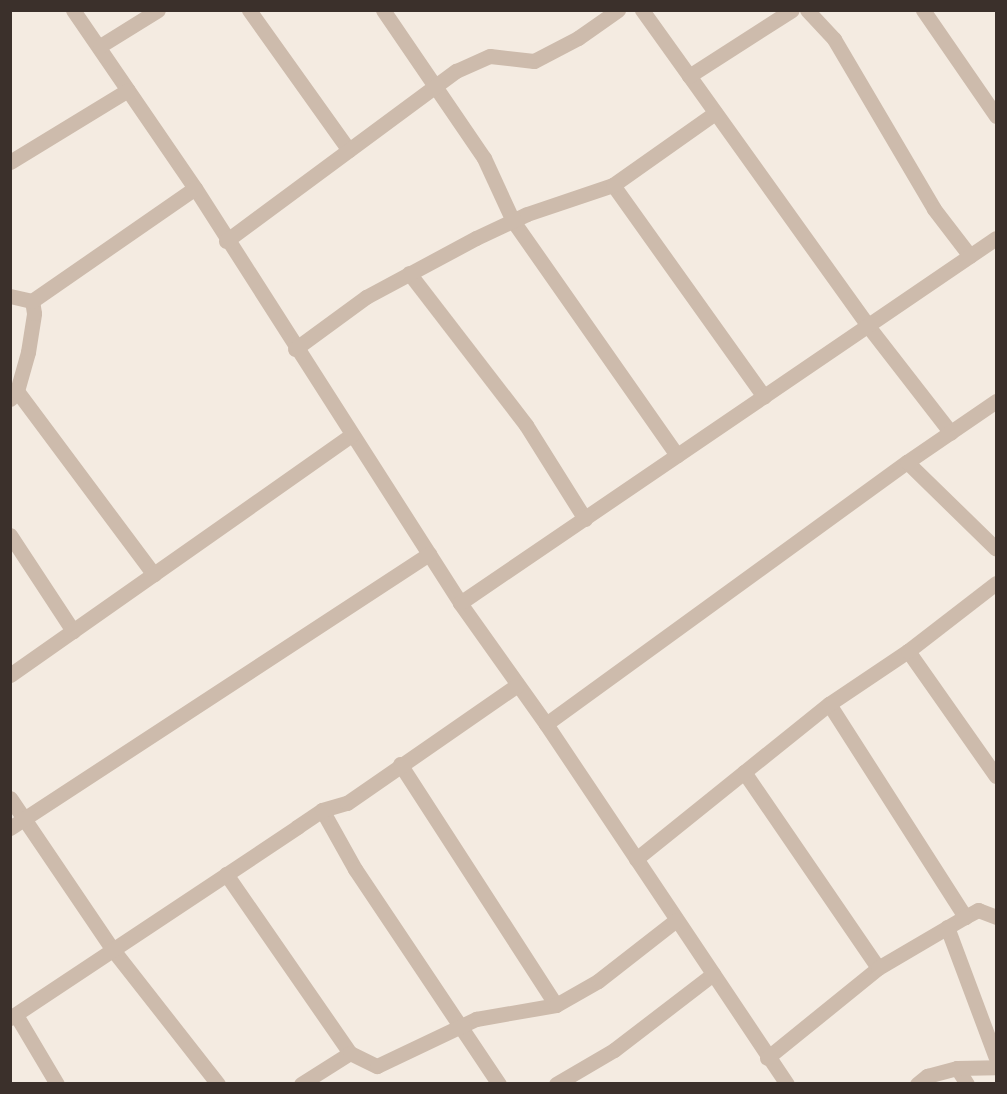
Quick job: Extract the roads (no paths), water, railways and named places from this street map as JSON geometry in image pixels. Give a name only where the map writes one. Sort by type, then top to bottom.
[{"type":"street","points":[[73,10],[100,46],[195,188],[226,241],[460,603],[516,687],[546,724],[767,1058],[786,1083]]},
{"type":"street","points":[[100,46],[158,10]]},
{"type":"street","points":[[249,10],[350,150]]},
{"type":"street","points":[[383,10],[438,86],[484,158],[513,220],[678,455]]},
{"type":"street","points":[[226,241],[456,71],[490,56],[534,61],[578,38],[618,10]]},
{"type":"street","points":[[642,10],[868,326],[951,433]]},
{"type":"street","points":[[689,76],[792,10]]},
{"type":"street","points":[[807,10],[834,39],[934,209],[970,256]]},
{"type":"street","points":[[923,10],[996,116]]},
{"type":"street","points":[[10,162],[128,90]]},
{"type":"street","points":[[295,349],[366,297],[409,273],[513,220],[613,185],[715,113]]},
{"type":"street","points":[[613,185],[764,397]]},
{"type":"street","points":[[32,302],[195,188]]},
{"type":"street","points":[[460,603],[996,238]]},
{"type":"street","points":[[409,273],[526,425],[585,519]]},
{"type":"street","points":[[10,296],[32,302]]},
{"type":"street","points":[[32,302],[32,329],[14,395],[154,575]]},
{"type":"street","points":[[546,724],[907,462],[996,402]]},
{"type":"street","points":[[10,675],[351,435]]},
{"type":"street","points":[[907,462],[996,549]]},
{"type":"street","points":[[10,535],[73,631]]},
{"type":"street","points":[[10,828],[429,554]]},
{"type":"street","points":[[636,859],[829,704],[908,651],[996,583]]},
{"type":"street","points":[[908,651],[996,777]]},
{"type":"street","points":[[57,1083],[13,1016],[322,810],[346,803],[516,687]]},
{"type":"street","points":[[829,704],[965,917]]},
{"type":"street","points":[[400,764],[556,1005]]},
{"type":"street","points":[[744,772],[878,968]]},
{"type":"street","points":[[10,798],[113,950],[218,1083]]},
{"type":"street","points":[[322,810],[355,869],[499,1083]]},
{"type":"street","points":[[226,874],[350,1053],[377,1066],[476,1019],[556,1005],[598,981],[676,920]]},
{"type":"street","points":[[767,1058],[878,968],[978,910],[996,917]]},
{"type":"street","points":[[947,927],[996,1058]]},
{"type":"street","points":[[556,1083],[614,1050],[713,974]]},
{"type":"street","points":[[301,1083],[350,1053]]},
{"type":"street","points":[[917,1083],[927,1076],[957,1068],[996,1067]]},
{"type":"street","points":[[957,1068],[967,1083]]}]
